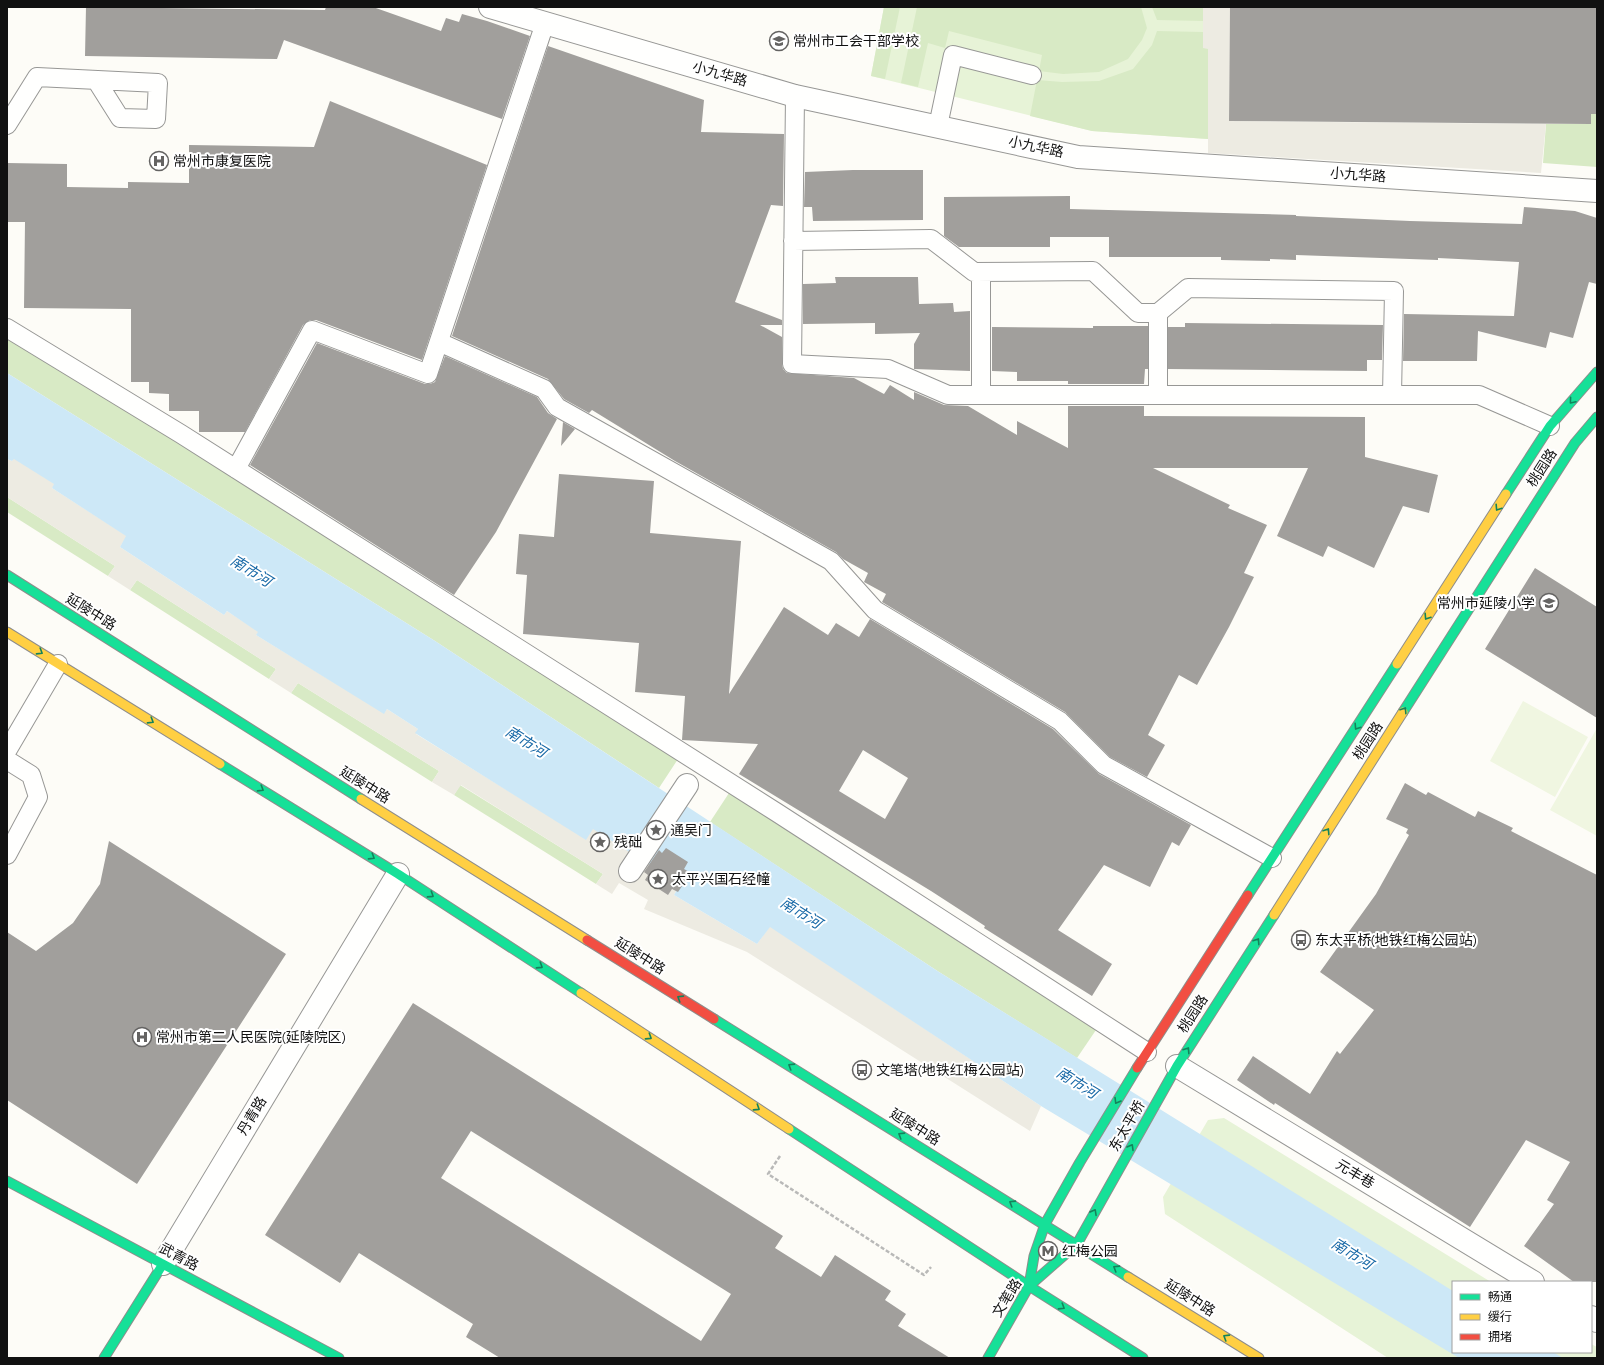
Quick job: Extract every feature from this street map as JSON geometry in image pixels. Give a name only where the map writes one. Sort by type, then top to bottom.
[{"type":"main road","name":"东太平桥","points":[[1029,1286],[1034,1256],[1045,1224],[1080,1162],[1147,1052],[1550,426],[1597,372]]},
{"type":"main road","name":"桃园路","points":[[1172,1075],[1575,443],[1597,417]]},
{"type":"main road","name":"延陵中路","points":[[7,575],[426,841],[1260,1358]]},
{"type":"main road","points":[[7,632],[398,874],[1029,1286],[1143,1358]]},
{"type":"main road","name":"东太平桥","points":[[1077,1244],[1172,1075]]},
{"type":"main road","name":"武青路","points":[[7,1181],[339,1358]]},
{"type":"main road","name":"文笔路","points":[[988,1358],[1029,1286],[1077,1244]]},
{"type":"main road","name":"丹青路","points":[[104,1358],[163,1264]]},
{"type":"street","name":"小九华路","points":[[490,7],[795,96],[1078,157],[1597,191]]},
{"type":"street","points":[[630,870],[687,785]]},
{"type":"street","name":"丹青路","points":[[163,1264],[398,874]]},
{"type":"street","name":"元丰巷","points":[[1172,1075],[1531,1281]]},
{"type":"lane","points":[[236,469],[312,330],[428,374],[545,23]]},
{"type":"lane","points":[[938,126],[953,55],[1032,75]]},
{"type":"lane","points":[[7,125],[37,77],[96,80]]},
{"type":"lane","points":[[795,96],[792,364],[888,369],[948,395],[1479,395],[1550,426]]},
{"type":"lane","points":[[793,241],[932,239],[974,272],[1093,271],[1138,313],[1158,313],[1188,288],[1394,291],[1392,395]]},
{"type":"lane","points":[[980,395],[981,272]]},
{"type":"lane","points":[[1158,313],[1158,395]]},
{"type":"lane","points":[[7,328],[181,434],[769,808],[1147,1052]]},
{"type":"lane","points":[[439,342],[544,389],[557,407],[831,561],[876,610],[1060,721],[1104,765],[1272,858]]},
{"type":"lane","points":[[7,751],[58,664]]},
{"type":"lane","points":[[7,760],[31,774],[38,797],[7,855]]},
{"type":"path","points":[[780,1156],[768,1174],[924,1275],[931,1267]]},
{"type":"green space","points":[[884,7],[1230,7],[1203,32],[1208,139],[1092,131],[871,76]]},
{"type":"green space","points":[[884,7],[900,7],[885,79],[871,76]]},
{"type":"green space","points":[[917,7],[1141,7],[1147,28],[1142,40],[1128,59],[1099,72],[1063,74],[1039,71],[1042,55],[949,31],[945,48],[928,43],[918,87],[901,83]]},
{"type":"green space","points":[[1152,7],[1230,8],[1203,8],[1203,21],[1157,20]]},
{"type":"green space","points":[[1157,31],[1203,32],[1203,48],[1208,48],[1208,139],[1092,131],[1030,116],[1037,80],[1062,82],[1099,81],[1133,69],[1152,45]]},
{"type":"green space","points":[[1591,114],[1597,114],[1597,167],[1543,163],[1546,124],[1591,124]]},
{"type":"green space","points":[[7,337],[241,481],[678,759],[659,788],[435,641],[7,373]]},
{"type":"green space","points":[[7,497],[115,566],[108,576],[7,512]]},
{"type":"green space","points":[[137,580],[276,669],[269,679],[130,590]]},
{"type":"green space","points":[[298,683],[439,771],[432,782],[291,693]]},
{"type":"green space","points":[[1523,701],[1588,737],[1555,797],[1490,761]]},
{"type":"green space","points":[[1597,728],[1597,836],[1550,810]]},
{"type":"green space","points":[[460,785],[603,874],[596,884],[454,795]]},
{"type":"green space","points":[[729,793],[1096,1030],[1077,1058],[939,972],[710,822]]},
{"type":"green space","points":[[1224,1118],[1489,1281],[1452,1281],[1452,1353],[1592,1353],[1592,1344],[1597,1347],[1597,1358],[1388,1358],[1165,1214],[1163,1197],[1208,1120]]},
{"type":"shaded area","points":[[1203,8],[1230,8],[1229,121],[1546,124],[1541,173],[1208,153],[1208,49],[1203,48]]},
{"type":"shaded area","points":[[14,458],[55,484],[52,488],[127,536],[120,547],[224,615],[227,611],[259,632],[256,635],[384,713],[387,709],[418,729],[416,734],[586,839],[593,828],[680,884],[674,895],[757,944],[770,926],[1041,1106],[1030,1131],[747,952],[644,909],[648,900],[619,883],[612,894],[596,884],[603,874],[461,785],[454,795],[432,782],[439,771],[298,683],[291,693],[269,679],[276,669],[137,580],[130,590],[108,576],[115,566],[7,497],[7,459],[12,461]]},
{"type":"water","name":"南市河","points":[[7,373],[435,641],[939,972],[1452,1290],[1452,1353],[1555,1353],[1563,1358],[1459,1358],[1041,1106],[770,927],[757,944],[674,895],[680,884],[593,829],[586,840],[415,733],[418,729],[387,709],[384,714],[256,635],[258,632],[227,611],[224,615],[120,547],[126,536],[52,488],[54,484],[14,459],[12,461],[7,459]]},
{"type":"building","points":[[86,7],[325,10],[326,7],[373,7],[441,31],[446,18],[459,22],[462,14],[530,36],[502,119],[284,40],[277,59],[85,56]]},
{"type":"building","points":[[1230,7],[1597,7],[1597,114],[1591,114],[1591,124],[1229,121]]},
{"type":"building","points":[[548,46],[704,100],[701,132],[784,134],[783,206],[771,205],[735,302],[782,320],[782,325],[760,325],[782,337],[782,364],[783,369],[787,373],[854,378],[884,394],[890,385],[914,400],[914,392],[944,405],[968,406],[1017,435],[1017,421],[1068,448],[1068,406],[1144,406],[1144,416],[1365,417],[1365,457],[1438,475],[1429,513],[1403,506],[1374,568],[1328,546],[1323,557],[1277,536],[1308,468],[1153,468],[1230,505],[1228,508],[1267,525],[1244,573],[1254,577],[1229,627],[1197,685],[1179,675],[1148,735],[1165,745],[1147,777],[1110,757],[1065,712],[882,602],[886,594],[864,582],[868,573],[843,559],[836,552],[675,461],[592,410],[589,413],[564,399],[548,379],[452,336]]},
{"type":"building","points":[[330,101],[487,165],[422,360],[316,320],[310,320],[303,325],[245,432],[199,432],[199,411],[169,411],[169,394],[149,393],[149,382],[131,382],[131,309],[24,308],[25,222],[7,222],[7,163],[67,164],[67,187],[128,188],[128,182],[189,183],[189,145],[314,147]]},
{"type":"building","points":[[923,170],[923,220],[813,221],[812,207],[804,207],[805,172]]},
{"type":"building","points":[[1070,196],[1070,209],[1296,215],[1410,221],[1522,224],[1524,207],[1575,211],[1597,218],[1597,284],[1589,282],[1573,338],[1550,332],[1546,348],[1478,331],[1477,361],[1403,361],[1404,314],[1514,316],[1519,262],[1438,258],[1438,260],[1296,255],[1296,260],[1270,259],[1270,261],[1221,260],[1221,257],[1109,257],[1109,237],[1050,237],[1050,247],[959,247],[944,236],[944,197]]},
{"type":"building","points":[[835,277],[918,277],[919,304],[953,303],[954,312],[970,311],[970,371],[914,369],[914,344],[920,333],[875,334],[875,323],[803,324],[803,284],[836,283]]},
{"type":"building","points":[[1185,323],[1383,325],[1382,360],[1367,360],[1367,371],[1168,369],[1168,327],[1185,327]]},
{"type":"building","points":[[1093,326],[1148,326],[1148,369],[1145,369],[1144,384],[1068,384],[1068,381],[1017,381],[1017,372],[992,371],[992,327],[1093,328]]},
{"type":"building","points":[[317,343],[425,384],[435,382],[445,356],[537,397],[548,413],[557,419],[496,532],[454,595],[250,465]]},
{"type":"building","points":[[563,422],[575,429],[561,446]]},
{"type":"building","points":[[559,474],[654,481],[650,533],[741,541],[729,694],[784,607],[828,635],[836,623],[859,637],[870,619],[1053,729],[1099,774],[1191,825],[1179,846],[1172,842],[1150,887],[1104,865],[1058,930],[1112,964],[1092,996],[984,928],[985,926],[931,891],[739,774],[758,744],[682,740],[685,696],[635,692],[639,643],[523,634],[527,575],[516,574],[519,534],[554,537]],"holes":[[[863,750],[908,778],[885,819],[839,791]]]},
{"type":"building","points":[[1535,568],[1597,607],[1597,718],[1485,649]]},
{"type":"building","points":[[1405,783],[1426,795],[1428,792],[1475,817],[1478,811],[1513,828],[1511,831],[1597,875],[1597,1282],[1573,1281],[1524,1246],[1554,1204],[1547,1200],[1570,1162],[1526,1140],[1470,1227],[1275,1103],[1274,1105],[1237,1080],[1253,1056],[1310,1094],[1337,1051],[1340,1054],[1374,1010],[1320,972],[1376,894],[1409,835],[1406,833],[1408,829],[1386,819]]},
{"type":"building","points":[[109,841],[286,954],[137,1184],[7,1100],[7,932],[36,951],[73,923],[100,884]]},
{"type":"building","points":[[666,848],[688,862],[684,869],[691,873],[678,892],[672,889],[668,895],[645,880],[648,875],[644,872],[659,850],[662,853]]},
{"type":"building","points":[[413,1003],[783,1236],[775,1248],[821,1277],[835,1255],[891,1291],[885,1300],[906,1314],[898,1326],[950,1358],[500,1358],[466,1337],[473,1324],[359,1253],[340,1283],[265,1235]],"holes":[[[471,1131],[731,1294],[701,1341],[441,1178]]]},
{"type":"traffic: fast","points":[[1506,494],[1550,426],[1597,372]]},
{"type":"traffic: fast","points":[[1403,712],[1575,443],[1597,417]]},
{"type":"traffic: fast","points":[[7,575],[361,799]]},
{"type":"traffic: fast","points":[[1248,895],[1397,664]]},
{"type":"traffic: fast","points":[[220,764],[398,874],[581,993]]},
{"type":"traffic: fast","points":[[988,1358],[1029,1286],[1077,1244],[1177,1066],[1274,915]]},
{"type":"traffic: fast","points":[[714,1019],[1128,1277]]},
{"type":"traffic: fast","points":[[1029,1286],[1034,1256],[1045,1224],[1080,1162],[1137,1068]]},
{"type":"traffic: fast","points":[[789,1129],[1029,1286],[1143,1358]]},
{"type":"traffic: fast","points":[[7,1181],[339,1358]]},
{"type":"traffic: fast","points":[[104,1358],[163,1264]]},
{"type":"traffic: slow","points":[[1397,664],[1506,494]]},
{"type":"traffic: slow","points":[[7,632],[220,764]]},
{"type":"traffic: slow","points":[[1274,915],[1403,712]]},
{"type":"traffic: slow","points":[[361,799],[587,940]]},
{"type":"traffic: slow","points":[[581,993],[789,1129]]},
{"type":"traffic: slow","points":[[1128,1277],[1259,1358]]},
{"type":"traffic: jam","points":[[1137,1068],[1248,895]]},
{"type":"traffic: jam","points":[[587,940],[714,1019]]},
{"type":"place","name":"常州市工会干部学校","points":[[779,41]]},
{"type":"place","name":"常州市康复医院","points":[[159,161]]},
{"type":"place","name":"常州市延陵小学","points":[[1549,603]]},
{"type":"place","name":"通吴门","points":[[656,830]]},
{"type":"place","name":"残础","points":[[600,842]]},
{"type":"place","name":"太平兴国石经幢","points":[[658,879]]},
{"type":"place","name":"东太平桥(地铁红梅公园站)","points":[[1301,940]]},
{"type":"place","name":"常州市第二人民医院(延陵院区)","points":[[142,1037]]},
{"type":"place","name":"文笔塔(地铁红梅公园站)","points":[[862,1070]]},
{"type":"place","name":"红梅公园","points":[[1048,1251]]}]
